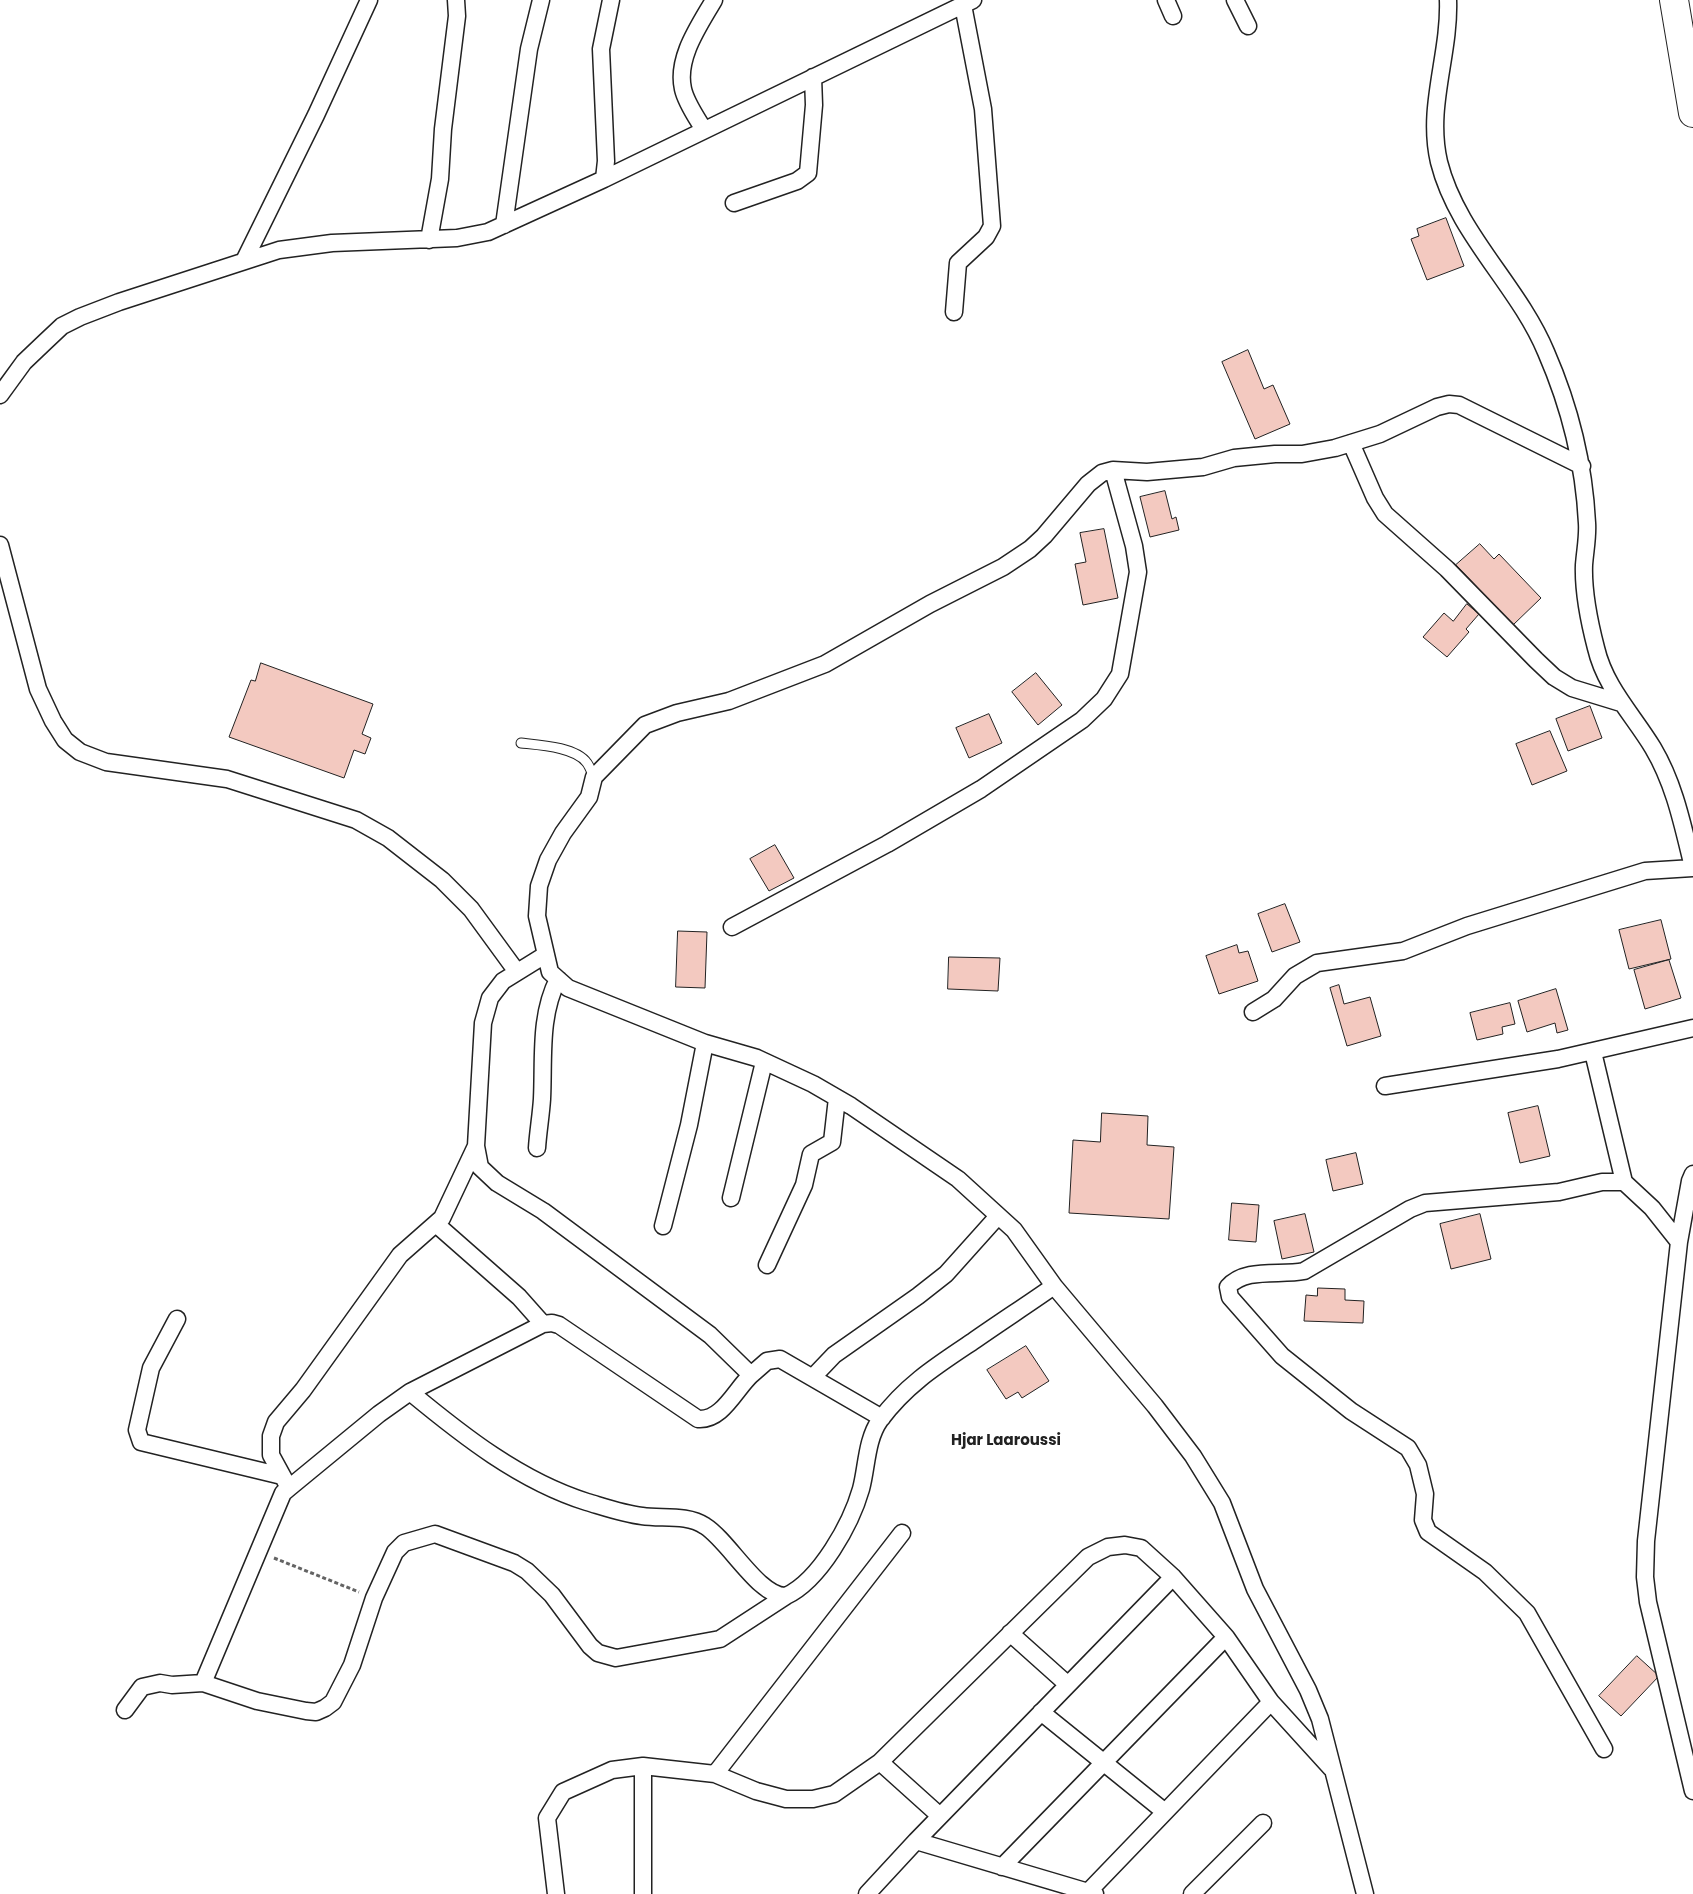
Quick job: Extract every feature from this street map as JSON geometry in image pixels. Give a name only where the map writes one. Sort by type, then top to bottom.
[{"type":"highway","points":[[1674,0],[1693,113]]},
{"type":"street","points":[[244,261],[316,115],[369,0]]},
{"type":"street","points":[[429,240],[440,179],[443,129],[458,16],[456,0]]},
{"type":"street","points":[[504,225],[529,48],[541,0]]},
{"type":"street","points":[[604,180],[606,161],[601,49],[611,0]]},
{"type":"street","points":[[704,130],[683,91],[681,73],[690,43],[714,0]]},
{"type":"street","points":[[1166,0],[1173,16]]},
{"type":"street","points":[[1236,0],[1248,26]]},
{"type":"street","points":[[1253,1012],[1274,999],[1295,976],[1317,964],[1403,951],[1466,926],[1645,871],[1693,868],[1673,788],[1653,748],[1621,703],[1596,650],[1586,597],[1584,566],[1587,526],[1582,466],[1571,415],[1546,350],[1528,316],[1486,256],[1450,196],[1439,162],[1435,136],[1436,96],[1448,0]]},
{"type":"street","points":[[0,395],[24,362],[62,326],[118,302],[244,261],[303,246],[471,237],[504,225],[604,180],[968,3],[983,109],[992,226],[986,238],[958,263],[954,312]]},
{"type":"street","points":[[734,204],[798,181],[808,173],[814,106],[813,77]]},
{"type":"street","points":[[1365,1894],[1332,1769],[1326,1738],[1308,1690],[1255,1589],[1222,1503],[1193,1456],[1155,1406],[1054,1286],[1014,1230],[958,1179],[837,1098],[764,1062],[705,1043],[568,988],[550,972],[545,955],[537,916],[540,886],[548,860],[563,832],[589,797],[594,777],[645,725],[699,706],[729,702],[825,664],[930,604],[1003,567],[1030,550],[1094,477],[1112,470],[1148,472],[1203,467],[1234,458],[1275,454],[1302,454],[1351,443],[1380,434],[1437,406],[1449,404],[1459,406],[1582,466]]},
{"type":"street","points":[[1351,443],[1375,498],[1385,514],[1447,569],[1536,660],[1554,677],[1572,688],[1621,703]]},
{"type":"street","points":[[732,927],[887,844],[981,788],[1061,736],[1082,720],[1104,699],[1120,674],[1138,572],[1134,546],[1112,470]]},
{"type":"street","points":[[0,546],[38,689],[53,721],[65,740],[80,752],[106,762],[227,779],[356,820],[388,838],[442,880],[471,909],[517,972]]},
{"type":"street","points":[[545,955],[503,981],[490,998],[483,1023],[476,1146],[480,1167],[486,1174],[551,1216],[710,1335],[751,1376]]},
{"type":"street","points":[[536,1148],[542,1101],[544,1033],[548,998],[558,979]]},
{"type":"street","points":[[1385,1086],[1558,1059],[1693,1028]]},
{"type":"street","points":[[663,1226],[690,1125],[705,1043]]},
{"type":"street","points":[[1593,1052],[1624,1182],[1652,1208],[1679,1242]]},
{"type":"street","points":[[731,1198],[764,1062]]},
{"type":"street","points":[[767,1265],[804,1185],[811,1154],[832,1142],[837,1098]]},
{"type":"street","points":[[203,1683],[284,1493],[286,1482],[272,1455],[271,1436],[276,1422],[303,1390],[400,1255],[442,1218],[476,1146]]},
{"type":"street","points":[[1693,1174],[1679,1242],[1646,1541],[1645,1577],[1648,1602],[1693,1791]]},
{"type":"street","points":[[1604,1749],[1528,1613],[1485,1572],[1428,1532],[1422,1520],[1425,1494],[1418,1465],[1408,1448],[1351,1412],[1282,1356],[1230,1297],[1228,1287],[1235,1279],[1251,1275],[1288,1274],[1304,1271],[1410,1209],[1425,1203],[1559,1192],[1602,1182],[1624,1182]]},
{"type":"street","points":[[813,1377],[834,1355],[946,1274],[998,1216]]},
{"type":"street","points":[[436,1224],[519,1297],[543,1324]]},
{"type":"street","points":[[125,1710],[136,1693],[150,1684],[203,1683],[257,1701],[306,1711],[316,1712],[325,1708],[333,1702],[352,1665],[374,1598],[395,1552],[404,1543],[435,1534],[514,1563],[527,1571],[552,1594],[590,1646],[605,1656],[624,1656],[720,1639],[802,1587],[837,1546],[861,1489],[867,1452],[882,1418],[907,1387],[1054,1286]]},
{"type":"street","points":[[176,1319],[151,1368],[136,1430],[141,1442],[286,1482]]},
{"type":"street","points":[[286,1482],[410,1392],[543,1324],[552,1323],[560,1325],[698,1419],[707,1420],[716,1415],[751,1376],[767,1361],[776,1358],[792,1364],[882,1418]]},
{"type":"street","points":[[410,1392],[462,1435],[558,1491],[586,1502],[641,1516],[683,1519],[705,1525],[771,1593],[786,1596]]},
{"type":"street","points":[[715,1774],[902,1533]]},
{"type":"street","points":[[556,1894],[547,1818],[554,1804],[564,1792],[612,1770],[643,1766],[715,1774],[756,1791],[778,1797],[813,1799],[834,1794],[880,1762],[1088,1556],[1108,1547],[1125,1545],[1141,1548],[1173,1577],[1226,1637],[1270,1702],[1332,1769]]},
{"type":"street","points":[[867,1894],[1067,1684],[1173,1577]]},
{"type":"street","points":[[1010,1634],[1067,1684]]},
{"type":"street","points":[[1002,1867],[1226,1637]]},
{"type":"street","points":[[916,1841],[1092,1892],[1270,1702]]},
{"type":"street","points":[[1041,1712],[1165,1812]]},
{"type":"street","points":[[880,1762],[940,1816]]},
{"type":"street","points":[[643,1766],[643,1894]]},
{"type":"street","points":[[1192,1894],[1263,1823]]},
{"type":"lane","points":[[521,743],[551,746],[576,755],[587,762],[594,777]]},
{"type":"path","points":[[258,1551],[374,1598]]},
{"type":"building","points":[[1446,218],[1464,266],[1427,280],[1411,239],[1419,236],[1417,229]]},
{"type":"building","points":[[1248,350],[1264,389],[1273,385],[1290,424],[1255,439],[1222,362]]},
{"type":"building","points":[[1165,491],[1172,519],[1176,517],[1179,530],[1150,537],[1140,497]]},
{"type":"building","points":[[1104,529],[1118,598],[1083,605],[1075,564],[1086,562],[1080,533]]},
{"type":"building","points":[[1480,544],[1494,559],[1499,554],[1541,598],[1513,625],[1456,565]]},
{"type":"building","points":[[1467,604],[1479,614],[1466,629],[1469,632],[1447,657],[1423,637],[1444,613],[1453,621]]},
{"type":"building","points":[[261,663],[373,704],[362,734],[371,738],[365,754],[354,750],[344,778],[229,737],[251,680],[255,681]]},
{"type":"building","points":[[1036,673],[1062,705],[1038,725],[1012,692]]},
{"type":"building","points":[[1590,706],[1602,738],[1568,751],[1556,719]]},
{"type":"building","points":[[989,714],[1002,743],[969,758],[956,728]]},
{"type":"building","points":[[1550,731],[1567,771],[1532,785],[1516,744]]},
{"type":"building","points":[[775,845],[794,878],[769,891],[750,859]]},
{"type":"building","points":[[1285,904],[1300,942],[1272,952],[1258,914]]},
{"type":"building","points":[[1661,920],[1671,959],[1629,969],[1619,930]]},
{"type":"building","points":[[678,931],[707,932],[705,988],[676,987]]},
{"type":"building","points":[[1237,945],[1239,953],[1248,951],[1258,981],[1219,994],[1206,956]]},
{"type":"building","points":[[949,957],[1000,958],[998,991],[948,989]]},
{"type":"building","points":[[1669,960],[1681,998],[1645,1009],[1634,970]]},
{"type":"building","points":[[1339,985],[1344,1004],[1370,997],[1381,1036],[1347,1046],[1330,988]]},
{"type":"building","points":[[1556,989],[1568,1030],[1557,1033],[1555,1023],[1527,1032],[1518,1001]]},
{"type":"building","points":[[1510,1003],[1515,1024],[1502,1027],[1503,1034],[1477,1040],[1470,1013]]},
{"type":"building","points":[[1538,1106],[1550,1156],[1520,1163],[1508,1113]]},
{"type":"building","points":[[1102,1113],[1148,1116],[1147,1145],[1174,1147],[1169,1219],[1069,1213],[1073,1140],[1100,1142]]},
{"type":"building","points":[[1356,1153],[1363,1184],[1333,1191],[1326,1160]]},
{"type":"building","points":[[1232,1203],[1259,1205],[1256,1242],[1229,1240]]},
{"type":"building","points":[[1305,1214],[1314,1252],[1282,1259],[1274,1221]]},
{"type":"building","points":[[1480,1214],[1491,1259],[1451,1269],[1440,1224]]},
{"type":"building","points":[[1318,1288],[1345,1289],[1345,1300],[1364,1301],[1363,1323],[1304,1321],[1306,1295],[1317,1296]]},
{"type":"building","points":[[1026,1346],[1049,1381],[1022,1398],[1018,1392],[1006,1399],[987,1370]]},
{"type":"building","points":[[1637,1656],[1659,1676],[1621,1716],[1599,1696]]},
{"type":"district","name":"Hjar Laaroussi","points":[[1006,1441]]}]
